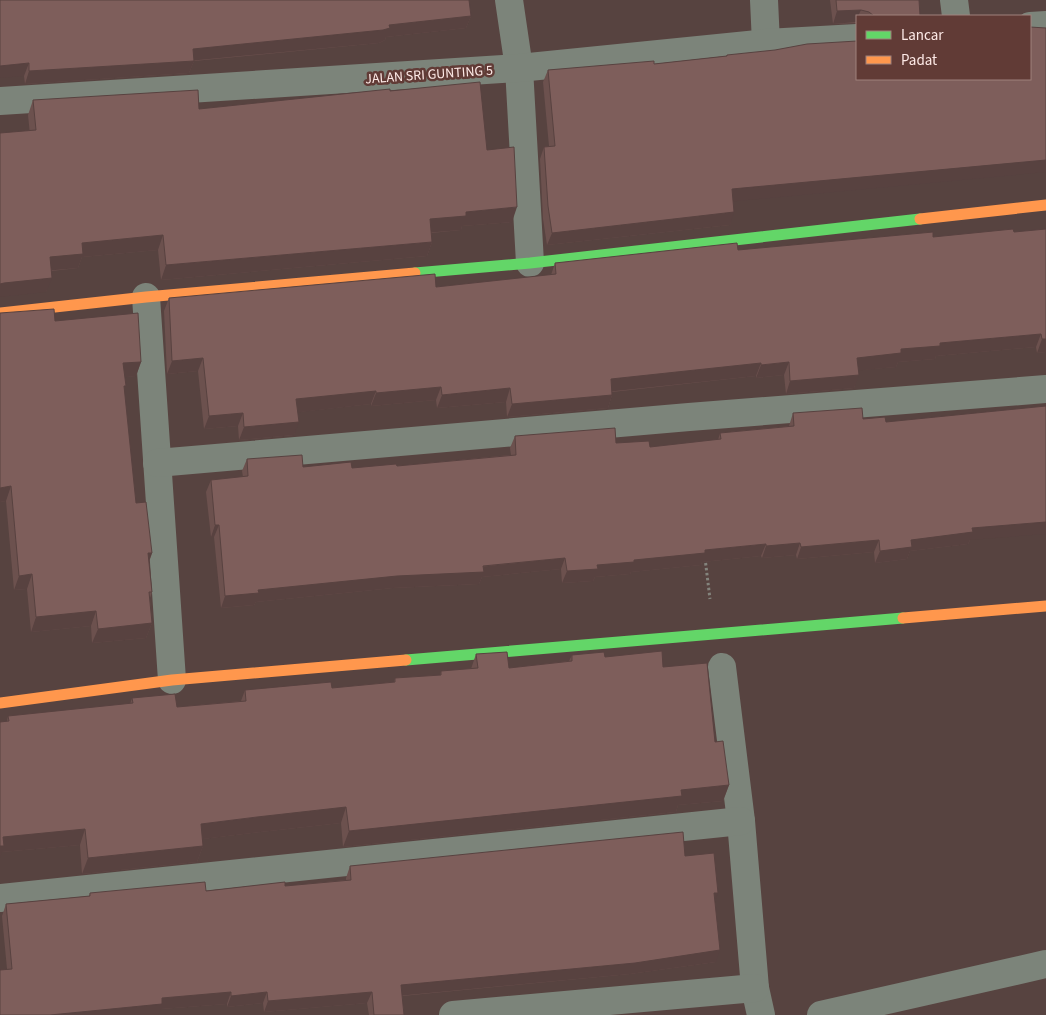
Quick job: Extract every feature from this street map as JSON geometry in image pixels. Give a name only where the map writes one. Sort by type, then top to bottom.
[{"type":"street","points":[[509,0],[519,68],[530,263]]},
{"type":"street","points":[[764,0],[766,43]]},
{"type":"street","points":[[954,0],[956,15]]},
{"type":"street","points":[[1031,26],[1046,25]]},
{"type":"street","name":"JALAN SRI GUNTING 5","points":[[0,101],[519,68],[766,43],[856,38]]},
{"type":"street","points":[[0,313],[146,297],[530,263],[1046,205]]},
{"type":"street","points":[[146,297],[172,680]]},
{"type":"street","points":[[157,463],[689,417],[1046,389]]},
{"type":"street","points":[[0,703],[172,680],[1046,606]]},
{"type":"street","points":[[722,668],[741,821],[755,988],[761,1015]]},
{"type":"street","points":[[0,898],[741,821]]},
{"type":"street","points":[[821,1015],[1046,964]]},
{"type":"street","points":[[453,1015],[755,988]]},
{"type":"path","points":[[705,555],[714,634]]},
{"type":"building","points":[[0,0],[469,0],[471,16],[389,25],[390,28],[383,30],[193,49],[194,61],[29,71],[29,63],[0,66]]},
{"type":"building","points":[[836,0],[919,0],[920,15],[873,15],[861,10],[837,11]]},
{"type":"building","points":[[1031,27],[1046,28],[1046,160],[732,189],[734,212],[552,233],[544,147],[555,146],[548,70],[654,61],[654,64],[775,50],[807,44],[856,41],[856,80],[1031,80]]},
{"type":"building","points":[[480,82],[487,150],[514,147],[517,207],[466,212],[466,216],[430,219],[432,242],[166,265],[163,235],[82,243],[83,254],[50,257],[52,278],[0,284],[0,133],[36,130],[33,100],[198,90],[199,109],[390,89],[390,91]]},
{"type":"building","points":[[1013,229],[1014,232],[1046,229],[1046,339],[1042,339],[1041,334],[940,343],[940,346],[901,349],[901,353],[857,358],[859,375],[790,381],[789,362],[761,365],[761,363],[611,379],[612,395],[512,404],[510,388],[442,395],[441,387],[376,393],[376,391],[296,399],[299,422],[244,427],[243,413],[209,416],[203,358],[172,361],[169,298],[435,274],[436,287],[556,274],[555,263],[737,243],[738,250],[933,232],[933,237]]},
{"type":"building","points":[[54,309],[55,321],[138,313],[141,362],[123,363],[126,386],[124,386],[136,503],[146,502],[152,553],[148,553],[152,592],[149,592],[152,623],[98,629],[96,611],[36,617],[32,574],[19,576],[11,486],[0,488],[0,313]]},
{"type":"building","points":[[1046,406],[1046,522],[972,528],[973,532],[911,540],[912,547],[880,551],[879,540],[801,547],[800,543],[766,546],[766,544],[705,550],[705,553],[634,560],[634,562],[597,565],[598,569],[567,571],[565,558],[483,566],[484,572],[397,576],[258,590],[259,593],[225,596],[219,525],[215,525],[211,480],[248,476],[247,459],[302,455],[303,467],[351,462],[352,468],[396,464],[397,466],[516,455],[515,436],[615,428],[616,443],[649,441],[650,447],[721,439],[720,433],[794,426],[793,413],[862,408],[863,419],[885,417],[886,422]]},
{"type":"building","points":[[662,651],[663,667],[707,663],[715,742],[723,741],[729,785],[681,790],[682,796],[349,831],[346,807],[257,817],[201,824],[203,846],[88,858],[85,829],[3,837],[4,846],[0,846],[0,722],[9,721],[8,716],[133,703],[132,698],[175,694],[177,707],[246,701],[245,690],[331,682],[332,688],[395,682],[395,678],[441,675],[441,671],[478,668],[476,654],[507,652],[509,668],[572,661],[572,655],[604,652],[605,657]]},
{"type":"building","points":[[683,832],[685,856],[714,853],[718,893],[714,893],[720,950],[635,963],[401,985],[404,1015],[374,1015],[372,992],[268,1001],[267,992],[231,996],[231,992],[162,998],[162,1004],[50,1015],[0,1015],[0,970],[12,969],[6,904],[90,896],[90,893],[205,882],[206,891],[285,882],[285,886],[351,880],[350,866]]},
{"type":"traffic: fast","points":[[415,273],[530,263],[920,219]]},
{"type":"traffic: fast","points":[[406,660],[903,618]]},
{"type":"traffic: slow","points":[[920,219],[1046,205]]},
{"type":"traffic: slow","points":[[0,313],[146,297],[415,273]]},
{"type":"traffic: slow","points":[[903,618],[1046,606]]},
{"type":"traffic: slow","points":[[0,703],[172,680],[406,660]]}]
